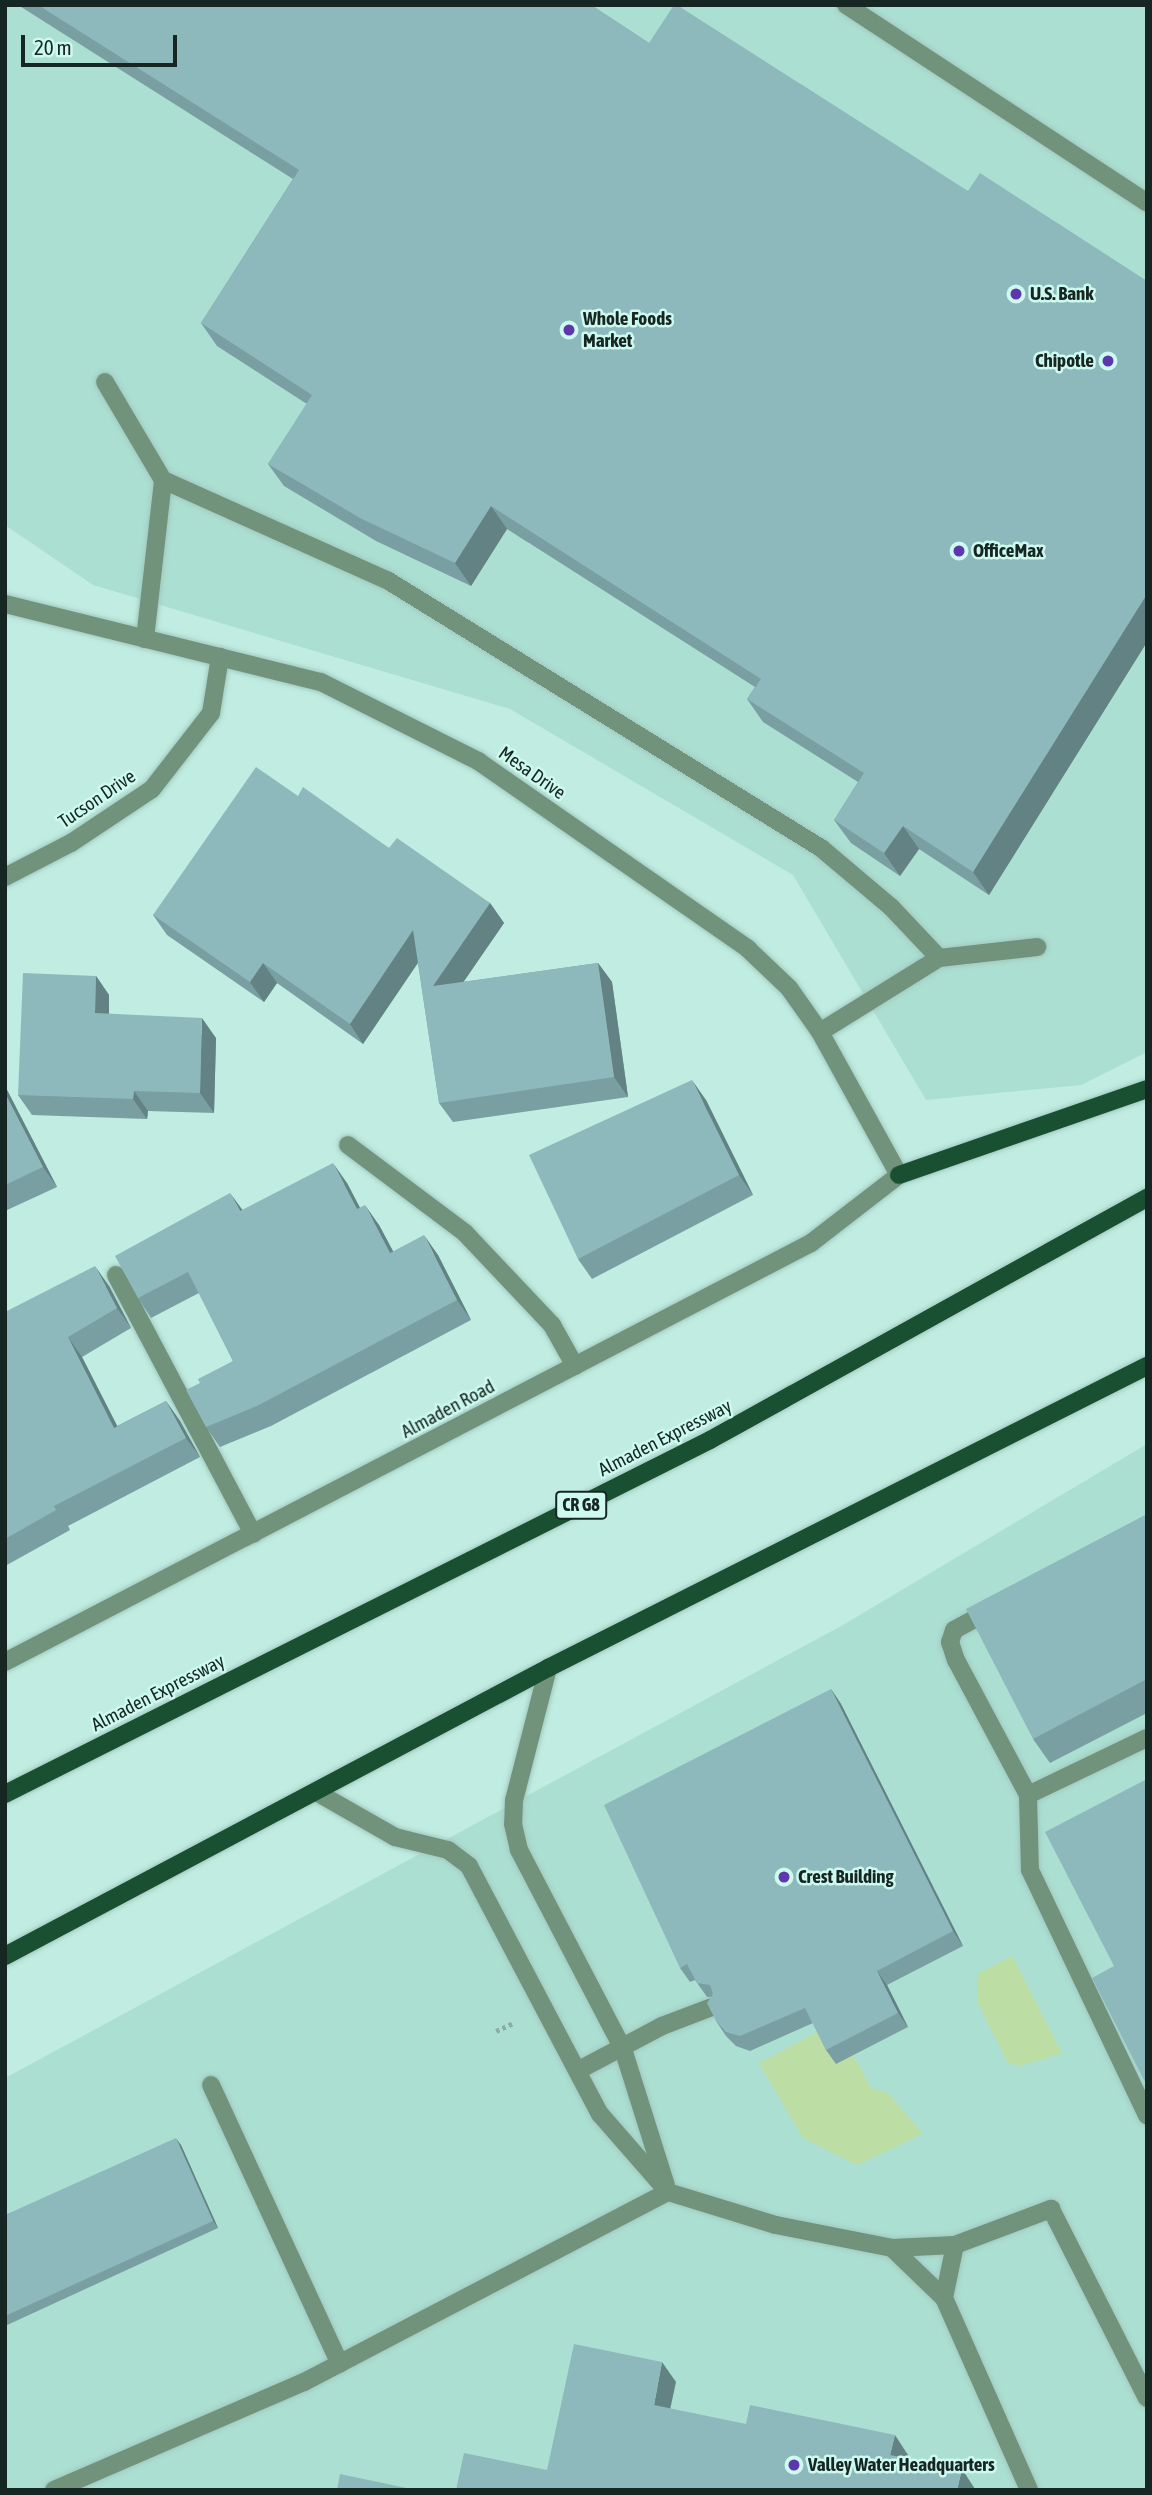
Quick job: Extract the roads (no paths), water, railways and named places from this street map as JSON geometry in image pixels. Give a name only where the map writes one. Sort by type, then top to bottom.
[{"type":"main road","points":[[899,1175],[1147,1089]]},
{"type":"main road","name":"Almaden Expressway","points":[[5,1794],[710,1440],[1147,1198]]},
{"type":"main road","points":[[5,1956],[318,1793],[548,1668],[1147,1366]]},
{"type":"street","points":[[846,5],[1147,203]]},
{"type":"street","points":[[105,382],[163,480],[387,580],[821,848],[891,907],[939,958]]},
{"type":"street","points":[[145,639],[163,480]]},
{"type":"street","name":"Mesa Drive","points":[[5,604],[321,682],[478,761],[748,949],[789,988],[820,1032],[899,1175]]},
{"type":"street","name":"Tucson Drive","points":[[5,877],[71,843],[152,789],[211,713],[220,657]]},
{"type":"street","points":[[820,1032],[939,958],[1037,947]]},
{"type":"street","points":[[348,1145],[465,1233],[552,1325],[575,1366]]},
{"type":"street","name":"Almaden Road","points":[[5,1662],[811,1243],[899,1175]]},
{"type":"street","points":[[116,1275],[253,1534]]},
{"type":"street","points":[[1011,1600],[954,1630],[950,1642],[1028,1795],[1030,1870],[1147,2115]]},
{"type":"street","points":[[548,1668],[514,1800],[513,1824],[519,1850],[623,2049],[668,2192]]},
{"type":"street","points":[[1028,1795],[1147,1738]]},
{"type":"street","points":[[318,1793],[396,1838],[448,1850],[469,1866],[600,2114],[668,2192],[776,2225],[892,2248],[955,2245],[1051,2209],[1147,2398]]},
{"type":"street","points":[[579,2070],[623,2049],[662,2025],[712,2007]]},
{"type":"street","points":[[211,2085],[340,2364]]},
{"type":"street","points":[[54,2490],[340,2364],[668,2192]]},
{"type":"street","points":[[944,2298],[955,2245]]},
{"type":"street","points":[[892,2248],[944,2298],[1029,2490]]},
{"type":"place","name":"U.S. Bank","points":[[1016,294]]},
{"type":"place","name":"Whole Foods Market","points":[[569,330]]},
{"type":"place","name":"Chipotle","points":[[1108,361]]},
{"type":"place","name":"OfficeMax","points":[[959,551]]},
{"type":"place","name":"Crest Building","points":[[784,1877]]},
{"type":"place","name":"Valley Water Headquarters","points":[[794,2465]]}]
